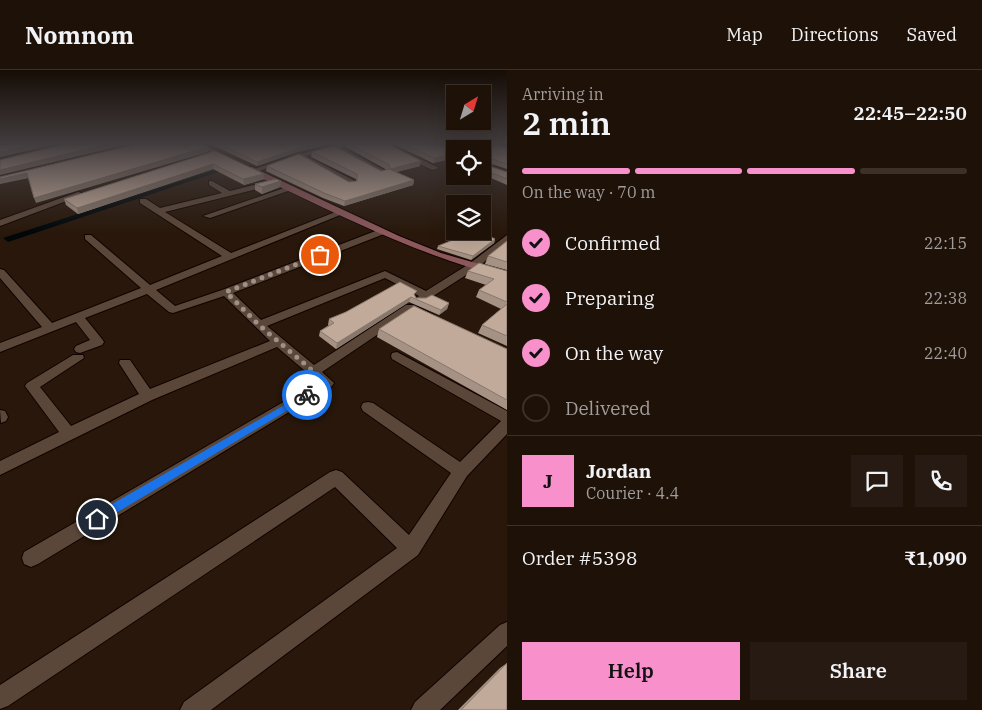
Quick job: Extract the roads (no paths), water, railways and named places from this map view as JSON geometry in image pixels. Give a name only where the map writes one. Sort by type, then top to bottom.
[{"type":"main road","points":[[258,174],[380,232],[438,255],[507,275]]},
{"type":"street","points":[[335,174],[352,183]]},
{"type":"street","points":[[158,211],[274,182]]},
{"type":"street","points":[[212,184],[230,194]]},
{"type":"street","points":[[207,216],[290,189]]},
{"type":"street","points":[[0,223],[92,191]]},
{"type":"street","points":[[143,200],[230,256]]},
{"type":"street","points":[[0,348],[341,213]]},
{"type":"street","points":[[88,237],[173,310],[226,292],[380,232]]},
{"type":"street","points":[[314,371],[473,266],[507,238]]},
{"type":"street","points":[[0,272],[50,328]]},
{"type":"street","points":[[259,325],[385,274],[427,296]]},
{"type":"street","points":[[32,558],[327,383],[259,325],[226,292]]},
{"type":"street","points":[[410,307],[436,320]]},
{"type":"street","points":[[69,434],[32,386],[98,342],[78,317]]},
{"type":"street","points":[[0,468],[147,396],[280,341]]},
{"type":"street","points":[[397,356],[507,418]]},
{"type":"street","points":[[125,363],[147,396]]},
{"type":"street","points":[[368,407],[461,471]]},
{"type":"street","points":[[192,710],[411,549],[461,471],[507,424]]},
{"type":"street","points":[[0,698],[336,477],[411,549]]},
{"type":"street","points":[[424,710],[507,632]]}]
